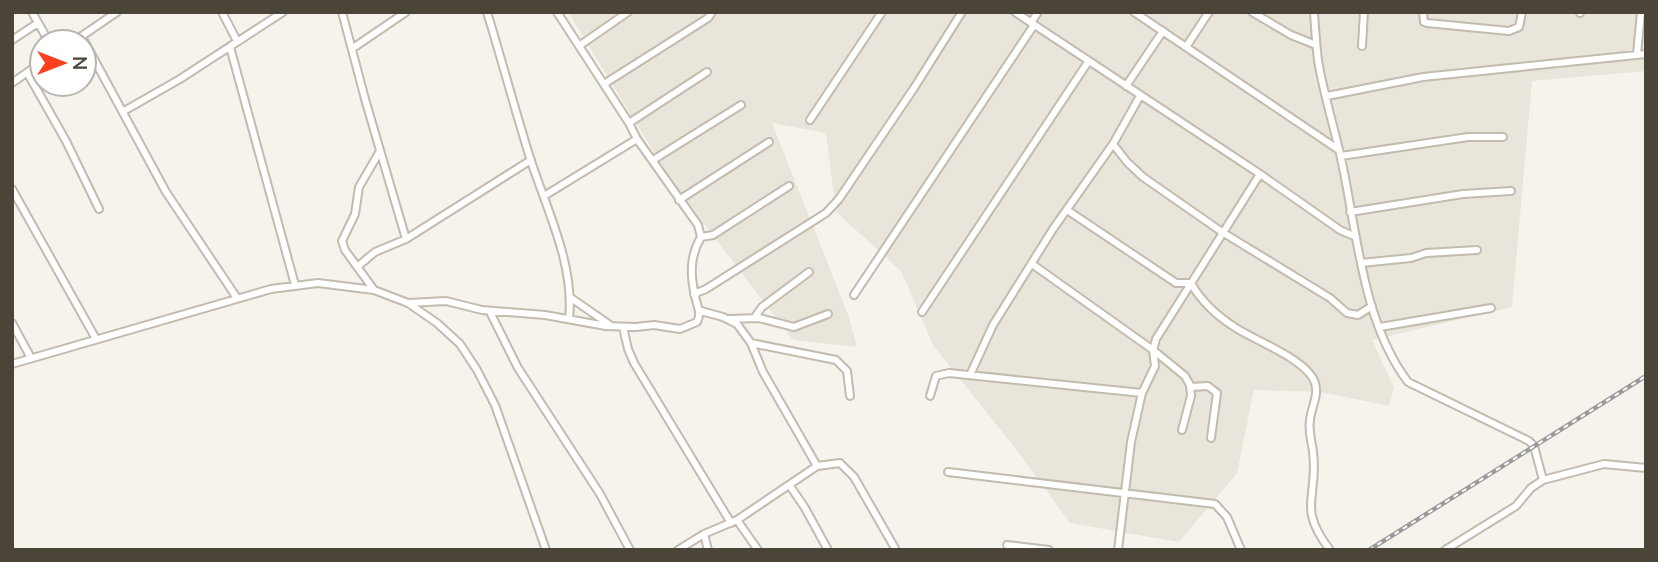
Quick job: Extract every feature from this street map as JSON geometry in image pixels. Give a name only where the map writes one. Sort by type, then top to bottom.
[{"type":"street","points":[[32,12],[41,28]]},
{"type":"street","points":[[222,12],[237,41]]},
{"type":"street","points":[[124,111],[283,12]]},
{"type":"street","points":[[342,12],[406,239]]},
{"type":"street","points":[[353,48],[406,12]]},
{"type":"street","points":[[488,12],[531,160],[554,226],[572,298],[569,319]]},
{"type":"street","points":[[408,303],[446,301],[490,312],[623,327],[654,325],[685,329],[697,323],[701,311],[691,276],[692,257],[701,237],[693,216],[637,139],[556,12]]},
{"type":"street","points":[[579,46],[628,12]]},
{"type":"street","points":[[604,84],[708,18],[712,12]]},
{"type":"street","points":[[810,120],[882,12]]},
{"type":"street","points":[[694,294],[816,219],[839,200],[962,12]]},
{"type":"street","points":[[1015,12],[1340,230],[1356,237]]},
{"type":"street","points":[[854,295],[1033,24],[1038,12]]},
{"type":"street","points":[[1134,12],[1340,153],[1468,137],[1503,137]]},
{"type":"street","points":[[1186,47],[1209,12]]},
{"type":"street","points":[[1252,12],[1284,31],[1316,45]]},
{"type":"street","points":[[1314,12],[1316,45],[1371,306],[1398,368],[1408,382],[1529,442],[1534,446],[1543,480]]},
{"type":"street","points":[[1362,46],[1364,12]]},
{"type":"street","points":[[1423,12],[1424,22],[1427,23],[1509,31],[1519,27],[1521,12]]},
{"type":"street","points":[[1327,96],[1423,77],[1643,56],[1641,12]]},
{"type":"street","points":[[94,28],[114,13]]},
{"type":"street","points":[[12,40],[38,23]]},
{"type":"street","points":[[1126,86],[1163,32]]},
{"type":"street","points":[[230,47],[295,285]]},
{"type":"street","points":[[922,312],[1088,62]]},
{"type":"street","points":[[98,65],[166,192],[237,299]]},
{"type":"street","points":[[629,123],[707,72]]},
{"type":"street","points":[[12,83],[28,74]]},
{"type":"street","points":[[970,374],[993,325],[1113,144],[1140,96]]},
{"type":"street","points":[[42,98],[99,209]]},
{"type":"street","points":[[653,160],[741,106]]},
{"type":"street","points":[[544,196],[637,139]]},
{"type":"street","points":[[679,200],[769,142]]},
{"type":"street","points":[[1113,144],[1143,177],[1222,232],[1330,298],[1351,315],[1358,315],[1371,306]]},
{"type":"street","points":[[374,289],[342,246],[343,235],[355,214],[359,187],[380,151]]},
{"type":"street","points":[[357,267],[375,252],[406,239],[531,160]]},
{"type":"street","points":[[1118,550],[1131,442],[1142,393],[1155,366],[1153,350],[1158,332],[1260,174]]},
{"type":"street","points":[[701,237],[713,235],[789,186]]},
{"type":"street","points":[[12,189],[96,339]]},
{"type":"street","points":[[1350,212],[1463,194],[1511,191]]},
{"type":"street","points":[[1067,210],[1176,283],[1191,283]]},
{"type":"street","points":[[1361,263],[1411,258],[1426,253],[1477,250]]},
{"type":"street","points":[[1032,264],[1185,376],[1190,387],[1190,407],[1182,430]]},
{"type":"street","points":[[755,317],[762,307],[809,272]]},
{"type":"street","points":[[1176,283],[1182,298]]},
{"type":"street","points":[[1191,283],[1201,301],[1214,312],[1304,369],[1315,383],[1314,408],[1310,420],[1313,453],[1310,496],[1312,520],[1330,550]]},
{"type":"street","points":[[12,364],[237,299],[295,285],[342,284],[374,289],[408,303],[437,323],[460,344],[495,405],[546,550]]},
{"type":"street","points":[[572,298],[611,326]]},
{"type":"street","points":[[1380,327],[1491,308]]},
{"type":"street","points":[[701,311],[737,324],[751,343],[763,372],[817,466]]},
{"type":"street","points":[[490,312],[518,368],[594,485],[630,550]]},
{"type":"street","points":[[727,319],[755,317],[794,327],[828,314]]},
{"type":"street","points":[[12,323],[31,358]]},
{"type":"street","points":[[623,327],[634,363],[734,522],[758,550]]},
{"type":"street","points":[[751,343],[836,360],[847,371],[850,396]]},
{"type":"street","points":[[930,396],[936,376],[948,373],[1142,393]]},
{"type":"street","points":[[1190,387],[1208,386],[1217,393],[1211,438]]},
{"type":"street","points":[[678,550],[704,534],[734,522],[817,466],[840,463],[845,466],[896,550]]},
{"type":"street","points":[[1445,550],[1516,506],[1531,488],[1543,480],[1604,464],[1646,468]]},
{"type":"street","points":[[948,472],[1215,504],[1227,517],[1241,550]]},
{"type":"street","points":[[790,486],[828,550]]},
{"type":"street","points":[[704,534],[708,550]]},
{"type":"street","points":[[1007,545],[1049,550]]},
{"type":"shaded area","points":[[568,12],[1646,12],[1646,71],[1532,81],[1512,307],[1372,340],[1394,388],[1389,406],[1321,392],[1254,390],[1237,473],[1179,542],[1070,523],[1015,448],[933,345],[901,271],[836,212],[826,133],[772,123],[849,317],[857,347],[793,340],[672,182]]},
{"type":"railway","points":[[1369,550],[1646,376]]}]
